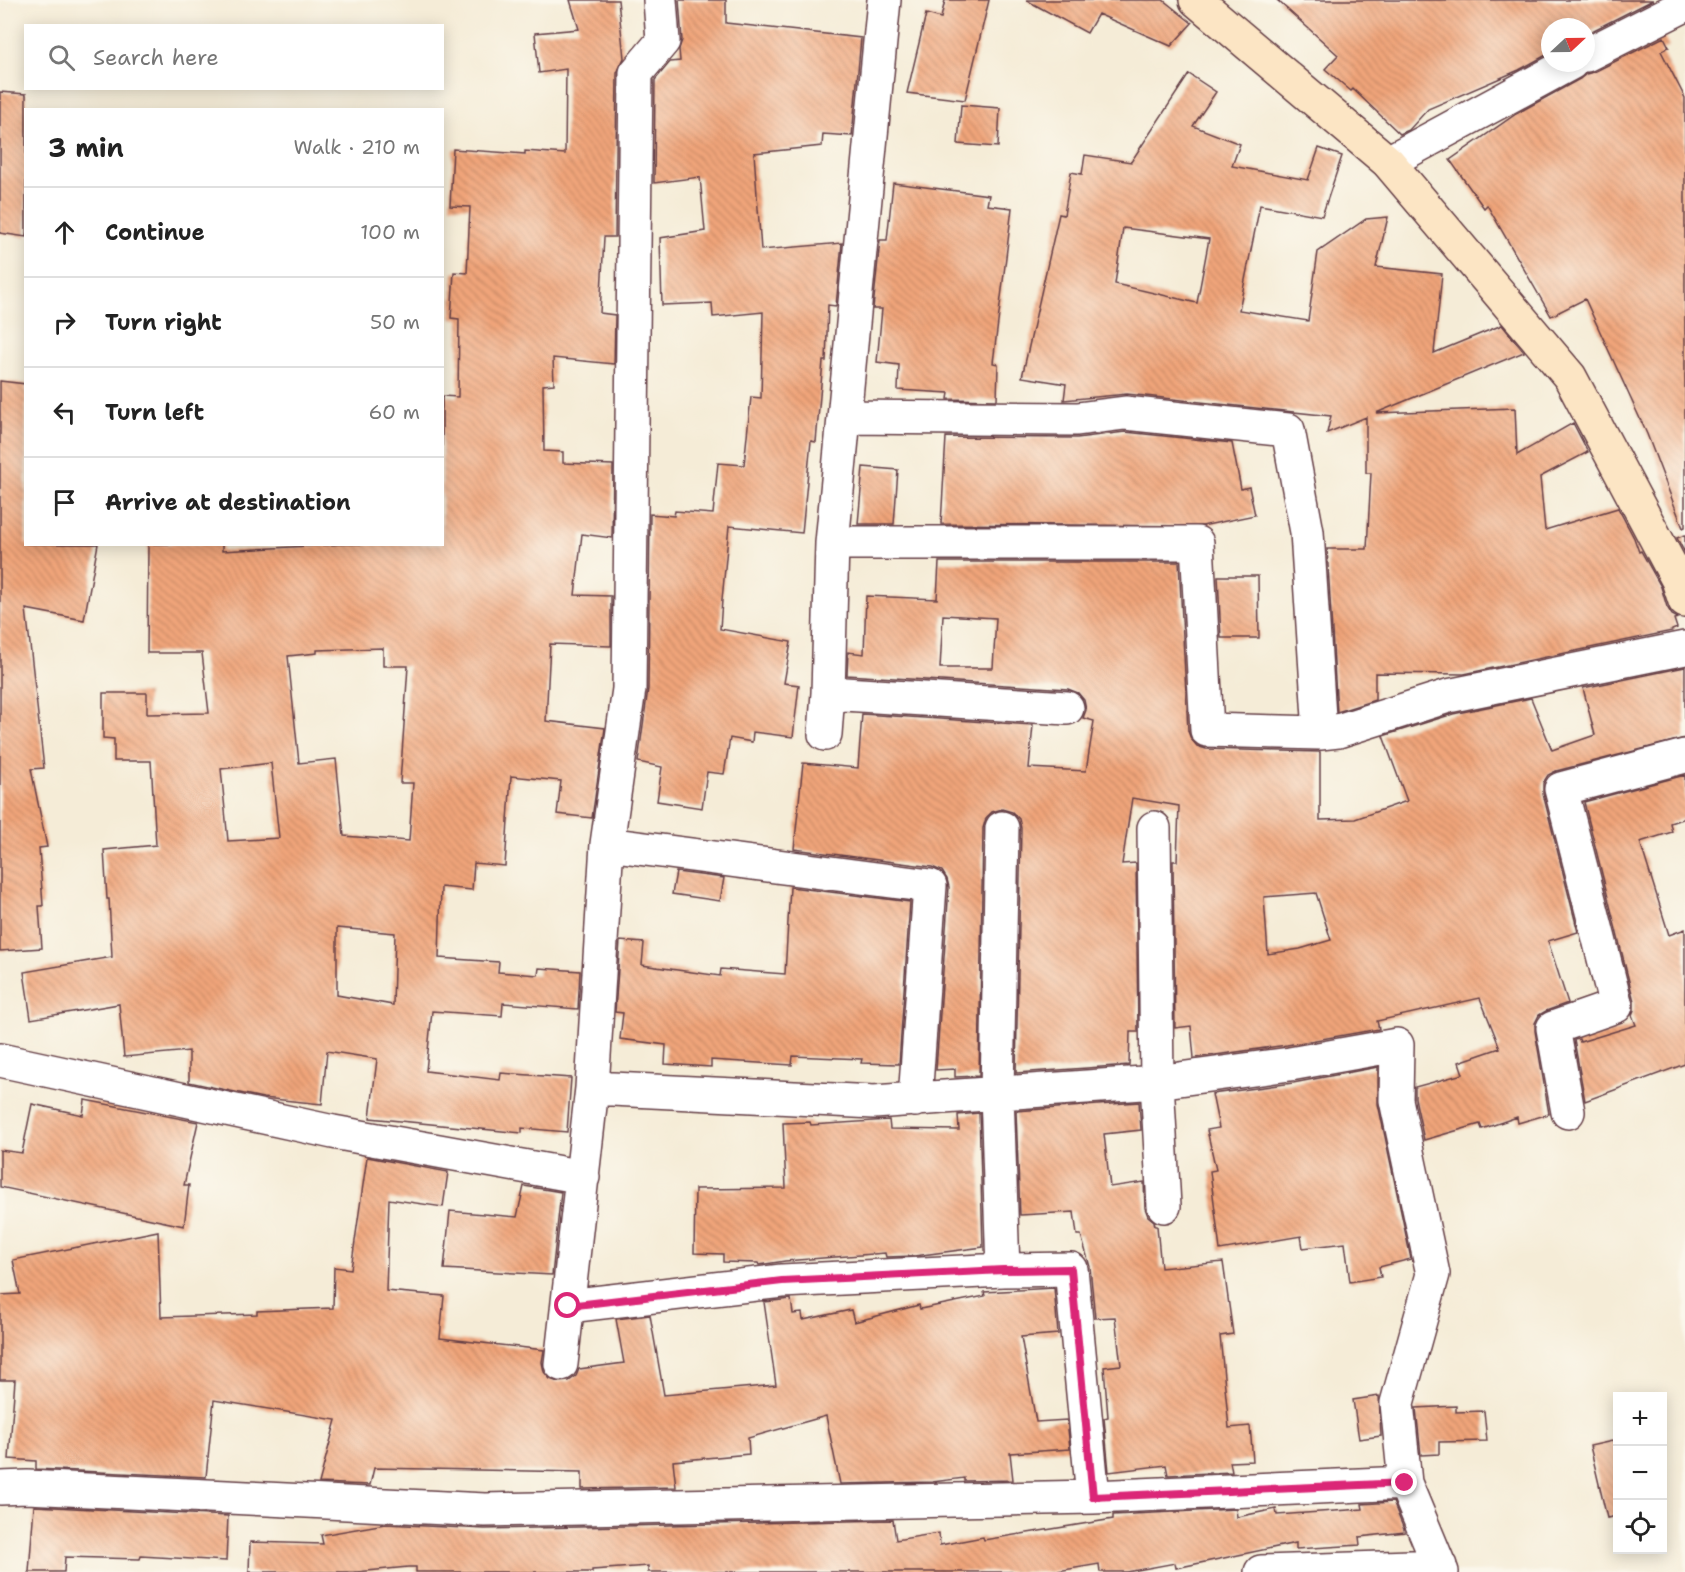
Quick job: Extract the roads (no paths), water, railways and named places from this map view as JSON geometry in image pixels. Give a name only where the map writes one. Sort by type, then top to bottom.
[{"type":"main road","points":[[1196,0],[1388,162],[1570,377],[1678,580],[1685,602]]},
{"type":"street","points":[[561,1364],[592,1088],[607,844],[629,690],[636,73],[663,41],[660,0]]},
{"type":"street","points":[[825,734],[832,543],[884,0]]},
{"type":"street","points":[[1595,51],[1685,5]]},
{"type":"street","points":[[1388,162],[1554,72]]},
{"type":"street","points":[[845,417],[1077,419],[1125,413],[1288,430],[1306,532],[1320,734]]},
{"type":"street","points":[[832,543],[1197,543],[1207,730],[1320,734],[1338,731],[1448,696],[1685,648]]},
{"type":"street","points":[[828,693],[1067,708]]},
{"type":"street","points":[[1568,1112],[1553,1028],[1616,1006],[1561,789],[1685,756]]},
{"type":"street","points":[[1002,828],[997,1093],[1003,1270]]},
{"type":"street","points":[[1154,828],[1157,1082],[1164,1206]]},
{"type":"street","points":[[607,844],[930,886],[915,1100]]},
{"type":"street","points":[[592,1088],[874,1102],[915,1100],[1157,1082],[1290,1064],[1397,1045],[1396,1100],[1433,1274],[1397,1403],[1405,1483],[1441,1569],[1261,1572]]},
{"type":"street","points":[[0,1060],[333,1132],[583,1178]]},
{"type":"street","points":[[568,1306],[782,1281],[1003,1270],[1071,1269],[1093,1497]]},
{"type":"street","points":[[0,1488],[27,1487],[485,1510],[1093,1497],[1405,1483]]}]
